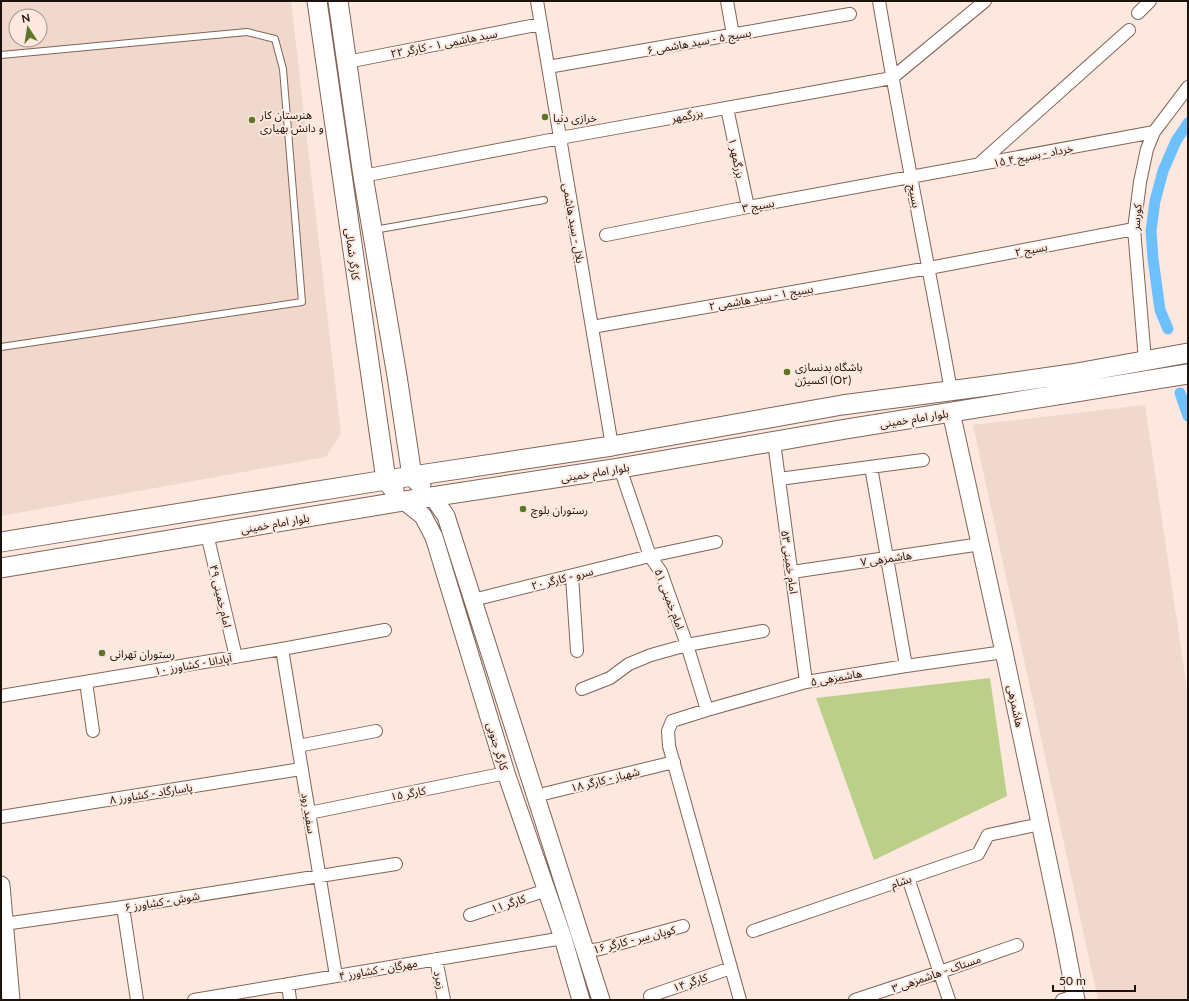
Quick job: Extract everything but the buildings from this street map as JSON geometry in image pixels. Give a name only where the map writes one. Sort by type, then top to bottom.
[{"type":"main road","name":"کارگر شمالی","points":[[317,1],[386,480]]},
{"type":"main road","name":"کارگر شمالی","points":[[338,1],[363,176],[397,376],[412,476]]},
{"type":"main road","name":"بلوار امام خمینی","points":[[1,542],[386,480],[612,446],[842,405],[1071,374],[1188,353]]},
{"type":"main road","points":[[371,378],[374,384],[379,388],[385,389],[391,387],[396,382],[397,376]]},
{"type":"main road","name":"بلوار امام خمینی","points":[[1,568],[404,501],[620,468],[846,429],[1184,376]]},
{"type":"main road","name":"هاشمزهی","points":[[952,412],[1063,932],[1071,999]]},
{"type":"main road","points":[[412,476],[433,497]]},
{"type":"main road","points":[[386,480],[404,501]]},
{"type":"main road","name":"کارگر جنوبی","points":[[433,497],[446,516],[601,1000]]},
{"type":"main road","name":"کارگر جنوبی","points":[[404,501],[423,516],[434,537],[506,773],[547,890],[581,1000]]},
{"type":"main road","points":[[506,773],[527,768]]},
{"type":"main road","points":[[1,885],[11,1000]]},
{"type":"street","name":"بلال - سید هاشمی","points":[[537,1],[612,446]]},
{"type":"street","points":[[727,1],[733,35]]},
{"type":"street","name":"بسیج","points":[[879,1],[951,391]]},
{"type":"street","name":"بزرگمهر","points":[[363,176],[560,138],[892,78],[985,1]]},
{"type":"street","points":[[1138,13],[1150,1]]},
{"type":"street","name":"بسیج ۵ - سید هاشمی ۶","points":[[548,67],[850,14]]},
{"type":"street","name":"سید هاشمی ۱ - کارگر ۲۲","points":[[346,62],[541,24]]},
{"type":"street","points":[[978,165],[1129,30]]},
{"type":"street","name":"کورسر","points":[[1145,360],[1134,229],[1143,169],[1147,149],[1154,132],[1188,87]]},
{"type":"street","name":"بزرگمهر ۱","points":[[727,108],[748,207]]},
{"type":"street","name":"۱۵ خرداد - بسیج ۴","points":[[911,178],[1154,132]]},
{"type":"street","name":"بسیج ۳","points":[[606,235],[748,207],[911,178]]},
{"type":"street","name":"بسیج ۲","points":[[929,268],[1134,229]]},
{"type":"street","name":"بسیج ۱ - سید هاشمی ۲","points":[[592,327],[929,268]]},
{"type":"street","name":"امام خمینی ۵۳","points":[[774,442],[806,682]]},
{"type":"street","points":[[779,479],[923,460]]},
{"type":"street","points":[[871,467],[906,666]]},
{"type":"street","name":"امام خمینی ۵۱","points":[[620,468],[650,556],[661,572],[687,645],[707,710]]},
{"type":"street","name":"امام خمینی ۴۹","points":[[206,534],[236,657]]},
{"type":"street","name":"سرو - کارگر ۲۰","points":[[473,600],[650,556],[716,542]]},
{"type":"street","name":"هاشمزهی ۷","points":[[792,572],[980,544]]},
{"type":"street","points":[[572,576],[577,651]]},
{"type":"street","name":"آپادانا - کشاورز ۱۰","points":[[1,696],[236,657],[385,630]]},
{"type":"street","points":[[582,689],[610,678],[629,664],[651,655],[687,645],[763,631]]},
{"type":"street","name":"سفید رود","points":[[282,649],[336,976]]},
{"type":"street","name":"هاشمزهی ۵","points":[[674,762],[669,746],[668,731],[672,722],[707,710],[806,682],[1004,652]]},
{"type":"street","points":[[86,682],[93,731]]},
{"type":"street","points":[[298,746],[376,731]]},
{"type":"street","points":[[674,762],[740,1000]]},
{"type":"street","name":"شهباز - کارگر ۱۸","points":[[536,796],[674,762]]},
{"type":"street","name":"پاسارگاد - کشاورز ۸","points":[[1,817],[301,768]]},
{"type":"street","name":"کارگر ۱۵","points":[[309,813],[506,773]]},
{"type":"street","name":"بشام","points":[[753,931],[978,854],[988,835],[1040,824]]},
{"type":"street","name":"شوش - کشاورز ۶","points":[[4,924],[319,877],[396,864]]},
{"type":"street","points":[[908,878],[949,1000]]},
{"type":"street","name":"کارگر ۱۱","points":[[470,915],[547,890]]},
{"type":"street","points":[[123,907],[137,1000]]},
{"type":"street","name":"کوپان سر - کارگر ۱۶","points":[[585,951],[600,949],[683,926]]},
{"type":"street","name":"مهرگان - کشاورز ۴","points":[[194,1000],[562,938]]},
{"type":"street","name":"مستاک - هاشمزهی ۳","points":[[856,1000],[1017,945]]},
{"type":"street","name":"زمرد","points":[[436,959],[444,1000]]},
{"type":"street","name":"کارگر ۱۴","points":[[650,996],[731,968]]},
{"type":"street","points":[[288,984],[290,1000]]},
{"type":"lane","points":[[1,55],[247,32],[275,39],[282,69],[302,302],[1,347]]},
{"type":"lane","points":[[373,231],[544,200]]},
{"type":"shaded area","points":[[1,1],[291,1],[341,434],[326,457],[1,516]]},
{"type":"shaded area","points":[[1145,405],[1188,696],[1188,1000],[1098,1000],[973,425]]},
{"type":"green space","points":[[990,678],[1007,796],[874,860],[816,698]]},
{"type":"waterway","points":[[1168,329],[1160,310],[1151,231],[1155,201],[1163,171],[1176,141],[1188,123]]},
{"type":"waterway","points":[[1180,393],[1188,416]]},
{"type":"place","name":"خرازی دنیا","points":[[545,117]]},
{"type":"place","name":"هنرستان کار و دانش بهیاری","points":[[252,120]]},
{"type":"place","name":"باشگاه بدنسازی اکسیژن (O۲)","points":[[787,372]]},
{"type":"place","name":"رستوران بلوچ","points":[[523,509]]},
{"type":"place","name":"رستوران تهرانی","points":[[102,653]]}]
